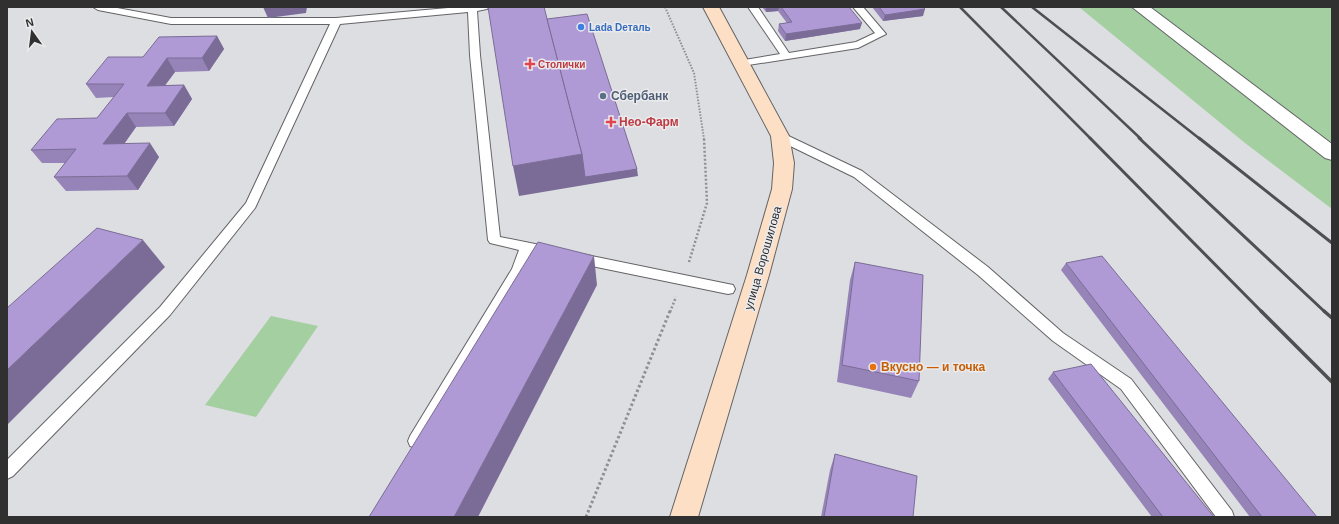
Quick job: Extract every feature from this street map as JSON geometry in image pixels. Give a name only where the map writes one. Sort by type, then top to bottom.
[{"type":"main road","name":"улица Ворошилова","points":[[684,517],[758,275],[782,189],[784,163],[780,136],[711,7]]},
{"type":"street","points":[[1140,7],[1332,154]]},
{"type":"lane","points":[[98,7],[171,21],[336,22],[484,7]]},
{"type":"lane","points":[[753,7],[786,56]]},
{"type":"lane","points":[[742,63],[858,45],[881,34],[858,7]]},
{"type":"lane","points":[[472,8],[475,55],[494,240],[728,288]]},
{"type":"lane","points":[[7,471],[165,311],[251,205],[336,22]]},
{"type":"lane","points":[[780,136],[858,174],[983,271],[1058,337],[1126,384],[1226,517]]},
{"type":"lane","points":[[408,453],[518,270],[527,247]]},
{"type":"green space","points":[[1079,7],[1332,7],[1332,209],[1245,143]]},
{"type":"green space","points":[[271,316],[318,326],[256,417],[205,405]]},
{"type":"building","points":[[488,7],[544,7],[582,154],[513,166]]},
{"type":"building","points":[[781,7],[849,7],[862,23],[786,34],[779,24],[792,22]]},
{"type":"building","points":[[879,7],[923,7],[925,9],[885,15]]},
{"type":"building","points":[[587,14],[637,169],[585,177],[582,154],[547,19]]},
{"type":"building","points":[[217,36],[202,58],[167,58],[147,86],[184,85],[165,113],[127,113],[103,144],[150,143],[127,176],[54,177],[76,149],[31,150],[57,119],[97,118],[124,84],[86,84],[108,57],[143,57],[159,37]]},
{"type":"building","points":[[97,228],[143,240],[7,370],[7,308]]},
{"type":"building","points":[[538,242],[594,256],[454,517],[369,517]]},
{"type":"building","points":[[1102,256],[1317,517],[1262,517],[1066,263]]},
{"type":"building","points":[[855,262],[923,275],[919,381],[842,365]]},
{"type":"building","points":[[1091,364],[1214,517],[1163,517],[1053,372]]},
{"type":"building","points":[[835,454],[917,476],[913,517],[824,517]]},
{"type":"railway","points":[[960,7],[1091,139]]},
{"type":"railway","points":[[1001,7],[1141,139]]},
{"type":"railway","points":[[1032,7],[1200,139]]},
{"type":"railway","points":[[1090,138],[1262,312]]},
{"type":"railway","points":[[1139,138],[1325,312]]},
{"type":"railway","points":[[1199,138],[1332,243]]},
{"type":"railway","points":[[1324,311],[1332,318]]},
{"type":"railway","points":[[1262,312],[1332,382]]},
{"type":"place","name":"Lada Dеталь","points":[[581,27]]},
{"type":"place","name":"Столички","points":[[530,64]]},
{"type":"place","name":"Сбербанк","points":[[603,96]]},
{"type":"place","name":"Нео-Фарм","points":[[611,122]]},
{"type":"place","name":"Вкусно — и точка","points":[[873,367]]}]
